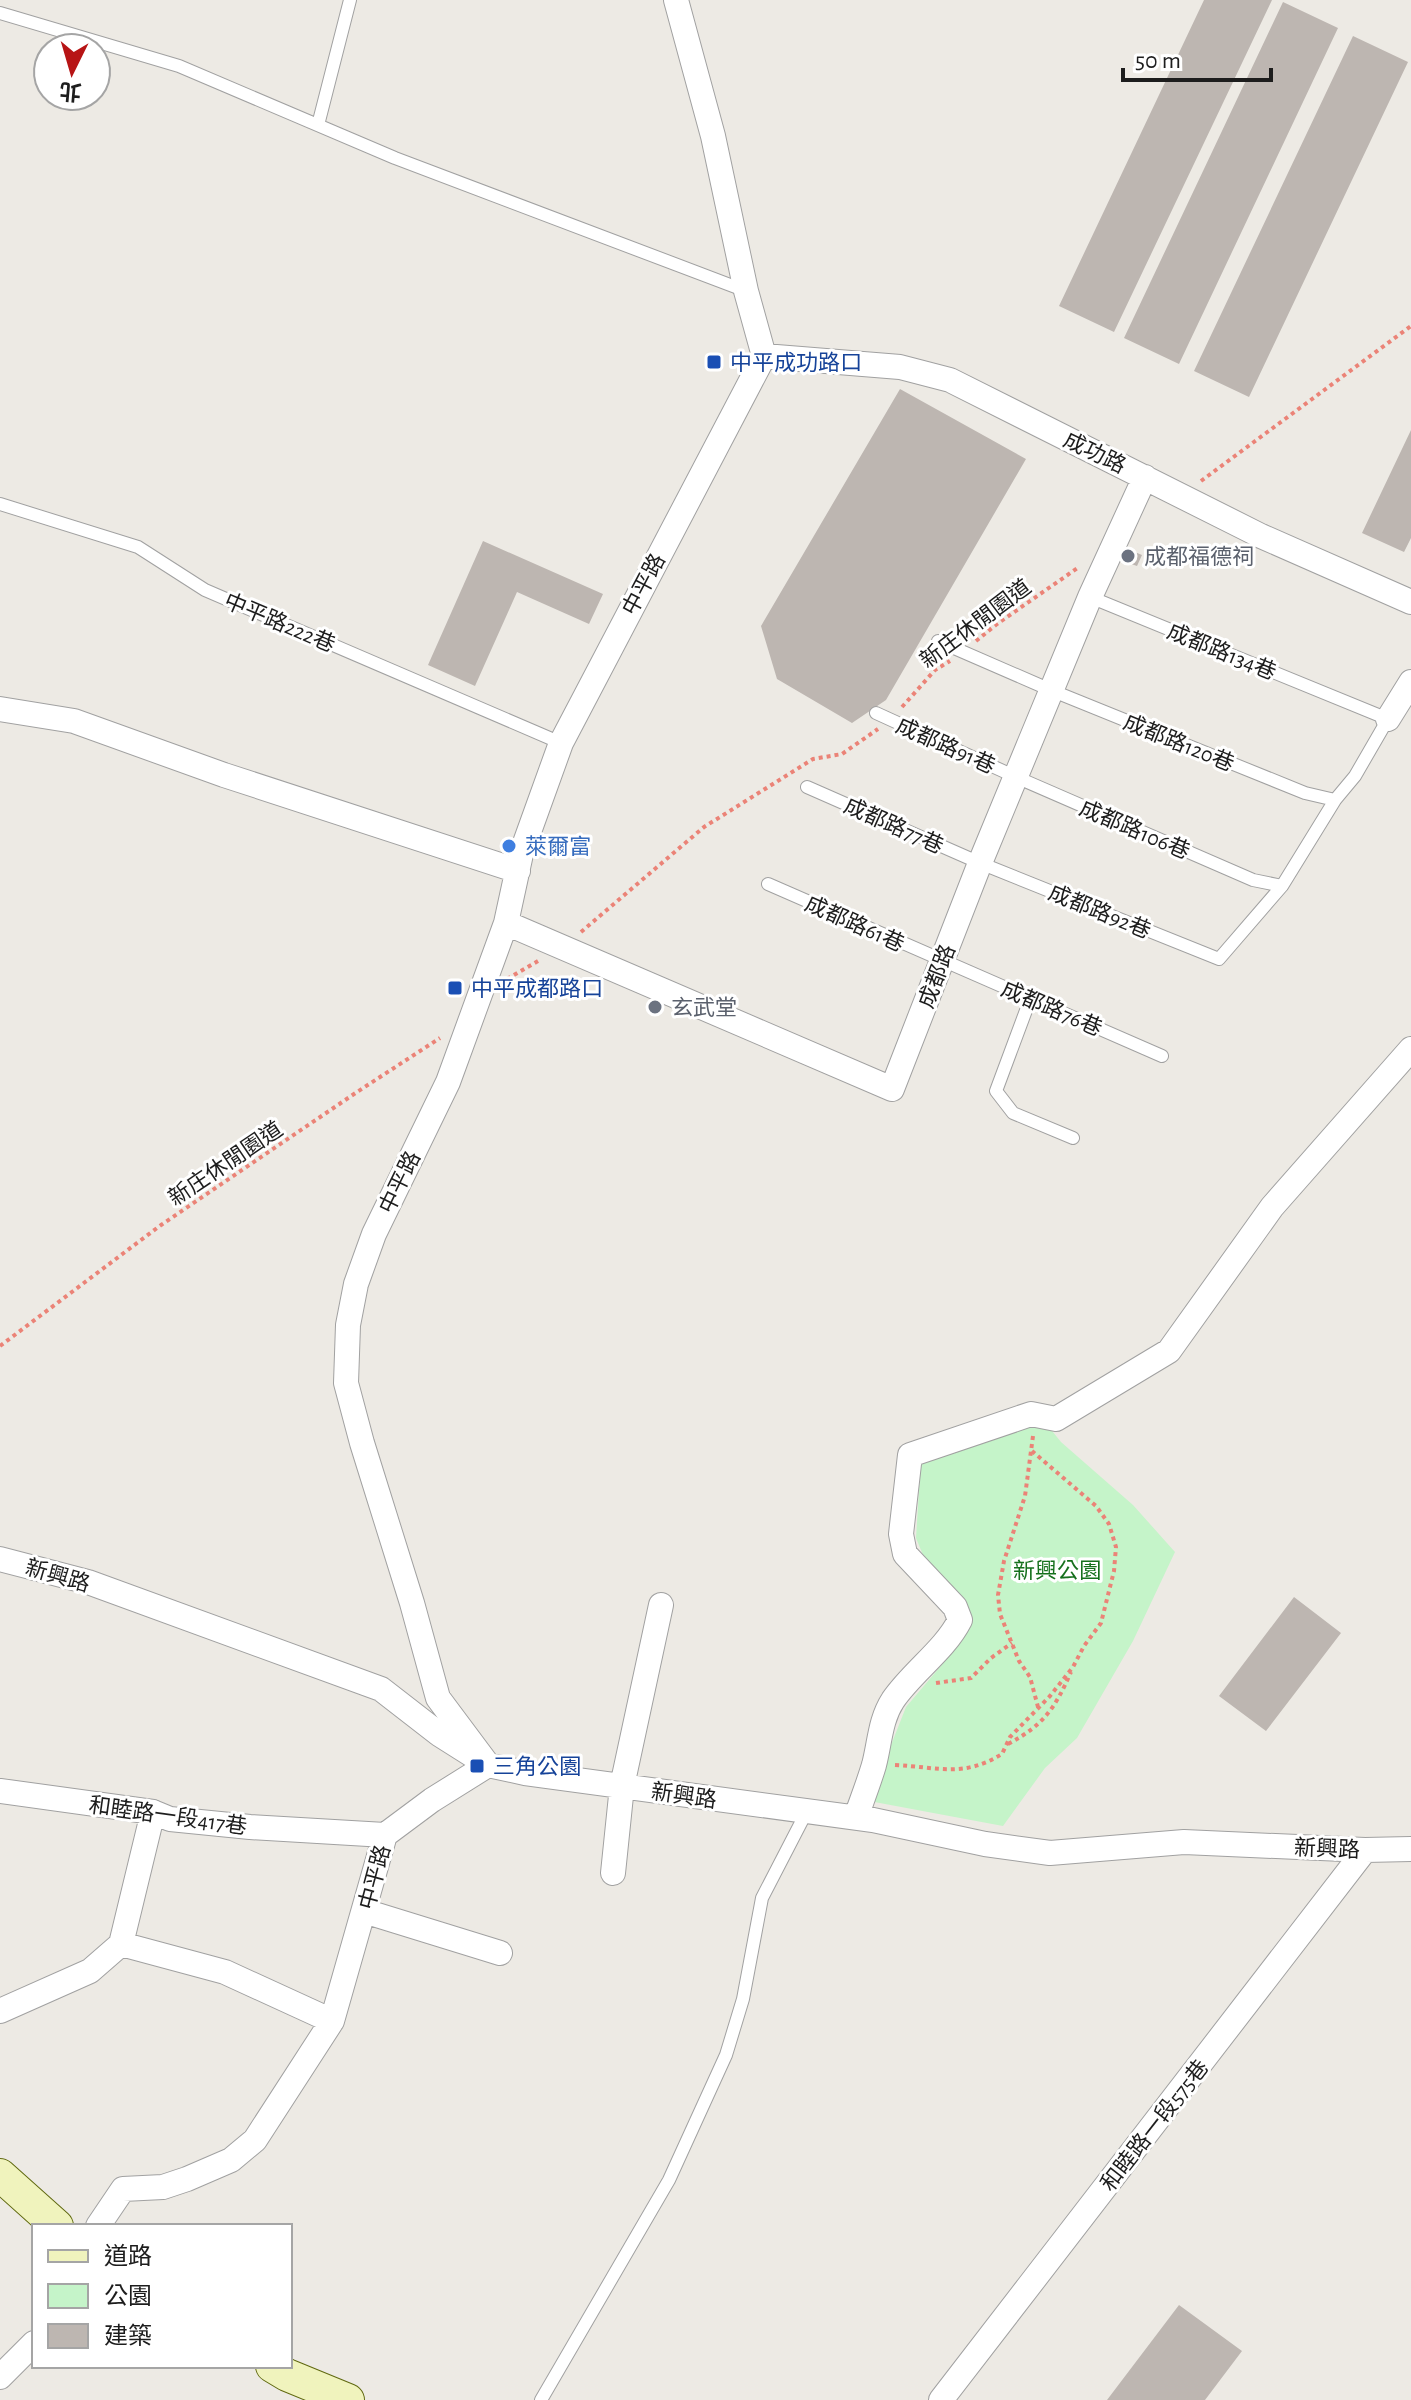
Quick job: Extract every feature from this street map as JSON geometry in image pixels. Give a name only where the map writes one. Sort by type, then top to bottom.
[{"type":"street","points":[[676,0],[713,136],[746,291],[764,356]]},
{"type":"street","name":"成功路","points":[[764,356],[900,367],[950,380],[1261,536],[1411,602]]},
{"type":"street","name":"中平路","points":[[99,2224],[123,2189],[163,2187],[187,2179],[231,2160],[255,2140],[332,2021],[385,1835],[432,1800],[488,1765],[438,1698],[362,1443],[346,1383],[348,1325],[356,1284],[374,1234],[448,1082],[506,923],[518,871],[561,743],[764,356]]},
{"type":"street","name":"成都路","points":[[506,923],[892,1089],[980,863],[1090,597],[1145,477]]},
{"type":"street","points":[[1388,719],[1411,682]]},
{"type":"street","points":[[0,709],[74,721],[224,775],[518,871]]},
{"type":"street","points":[[856,1817],[874,1764],[881,1728],[892,1702],[907,1682],[951,1638],[960,1620],[955,1607],[905,1554],[901,1534],[910,1455],[1031,1414],[1056,1419],[1169,1351],[1272,1207],[1411,1049]]},
{"type":"street","name":"新興路","points":[[0,1559],[88,1582],[381,1689],[439,1734],[488,1765],[525,1773],[856,1817],[985,1844],[1050,1853],[1184,1842],[1365,1850],[1411,1849]]},
{"type":"street","points":[[613,1873],[622,1786],[661,1605]]},
{"type":"street","name":"和睦路一段417巷","points":[[0,1791],[153,1812],[170,1819],[385,1835]]},
{"type":"street","points":[[0,2011],[90,1971],[121,1944],[153,1812]]},
{"type":"street","name":"和睦路一段575巷","points":[[941,2400],[1365,1850]]},
{"type":"street","points":[[364,1911],[500,1953]]},
{"type":"street","points":[[121,1944],[225,1972],[332,2021]]},
{"type":"street","points":[[0,2175],[55,2224]]},
{"type":"street","points":[[0,2377],[32,2345]]},
{"type":"street","points":[[275,2368],[348,2400]]},
{"type":"lane","points":[[318,125],[350,0]]},
{"type":"lane","points":[[0,13],[179,66],[395,158],[746,291]]},
{"type":"lane","name":"中平路222巷","points":[[0,504],[138,547],[205,590],[561,743]]},
{"type":"lane","name":"成都路134巷","points":[[1090,597],[1388,719]]},
{"type":"lane","name":"成都路120巷","points":[[938,641],[1305,793],[1335,800]]},
{"type":"lane","name":"成都路91巷","points":[[876,713],[1016,777]]},
{"type":"lane","points":[[1282,886],[1335,800],[1355,776],[1388,719]]},
{"type":"lane","name":"成都路106巷","points":[[1016,777],[1253,880],[1282,886]]},
{"type":"lane","name":"成都路77巷","points":[[807,787],[980,863]]},
{"type":"lane","name":"成都路92巷","points":[[980,863],[1219,959],[1282,886]]},
{"type":"lane","name":"成都路61巷","points":[[768,884],[941,961]]},
{"type":"lane","name":"成都路76巷","points":[[941,961],[1031,997],[1162,1056]]},
{"type":"lane","points":[[1031,997],[996,1091],[1013,1113],[1073,1138]]},
{"type":"lane","points":[[541,2400],[669,2180],[726,2055],[743,1999],[762,1898],[807,1811]]},
{"type":"path","points":[[1182,496],[1411,326]]},
{"type":"path","name":"新庄休閒園道","points":[[0,1346],[161,1225],[477,1004],[564,948],[704,827],[813,759],[842,754],[891,721],[935,670],[1116,540]]},
{"type":"path","points":[[1031,1414],[1032,1451],[1025,1496],[1004,1561],[998,1595],[1000,1614],[1030,1677],[1039,1708]]},
{"type":"path","points":[[1006,1745],[1048,1716],[1084,1646],[1101,1623],[1114,1571],[1114,1535],[1104,1514],[1032,1451]]},
{"type":"path","points":[[907,1682],[920,1684],[971,1678],[1012,1643]]},
{"type":"path","points":[[874,1764],[925,1765],[963,1771],[992,1760],[1002,1754],[1010,1737],[1073,1667]]},
{"type":"green space","name":"新興公園","points":[[1044,1421],[1061,1442],[1133,1505],[1175,1552],[1133,1641],[1077,1738],[1045,1768],[1003,1826],[869,1801],[906,1707],[962,1641],[965,1608],[930,1572],[916,1538],[921,1458]]},
{"type":"building","points":[[1204,0],[1272,0],[1114,332],[1059,306]]},
{"type":"building","points":[[1283,2],[1338,28],[1179,364],[1124,338]]},
{"type":"building","points":[[1353,36],[1408,62],[1249,397],[1194,371]]},
{"type":"building","points":[[900,389],[1026,459],[886,700],[852,723],[777,679],[761,626]]},
{"type":"building","points":[[1411,430],[1411,538],[1404,552],[1362,533]]},
{"type":"building","points":[[483,541],[603,594],[589,624],[517,592],[475,686],[428,665]]},
{"type":"building","name":"成都福德祠","points":[[1118,545],[1142,555],[1137,566],[1114,558]]},
{"type":"building","points":[[1294,1597],[1341,1633],[1266,1731],[1219,1696]]},
{"type":"building","points":[[1179,2305],[1242,2351],[1205,2400],[1107,2400]]},
{"type":"place","name":"中平成功路口","points":[[714,362]]},
{"type":"place","name":"成都福德祠","points":[[1128,556]]},
{"type":"place","name":"萊爾富","points":[[509,846]]},
{"type":"place","name":"中平成都路口","points":[[455,988]]},
{"type":"place","name":"玄武堂","points":[[655,1007]]},
{"type":"place","name":"三角公園","points":[[477,1766]]}]
